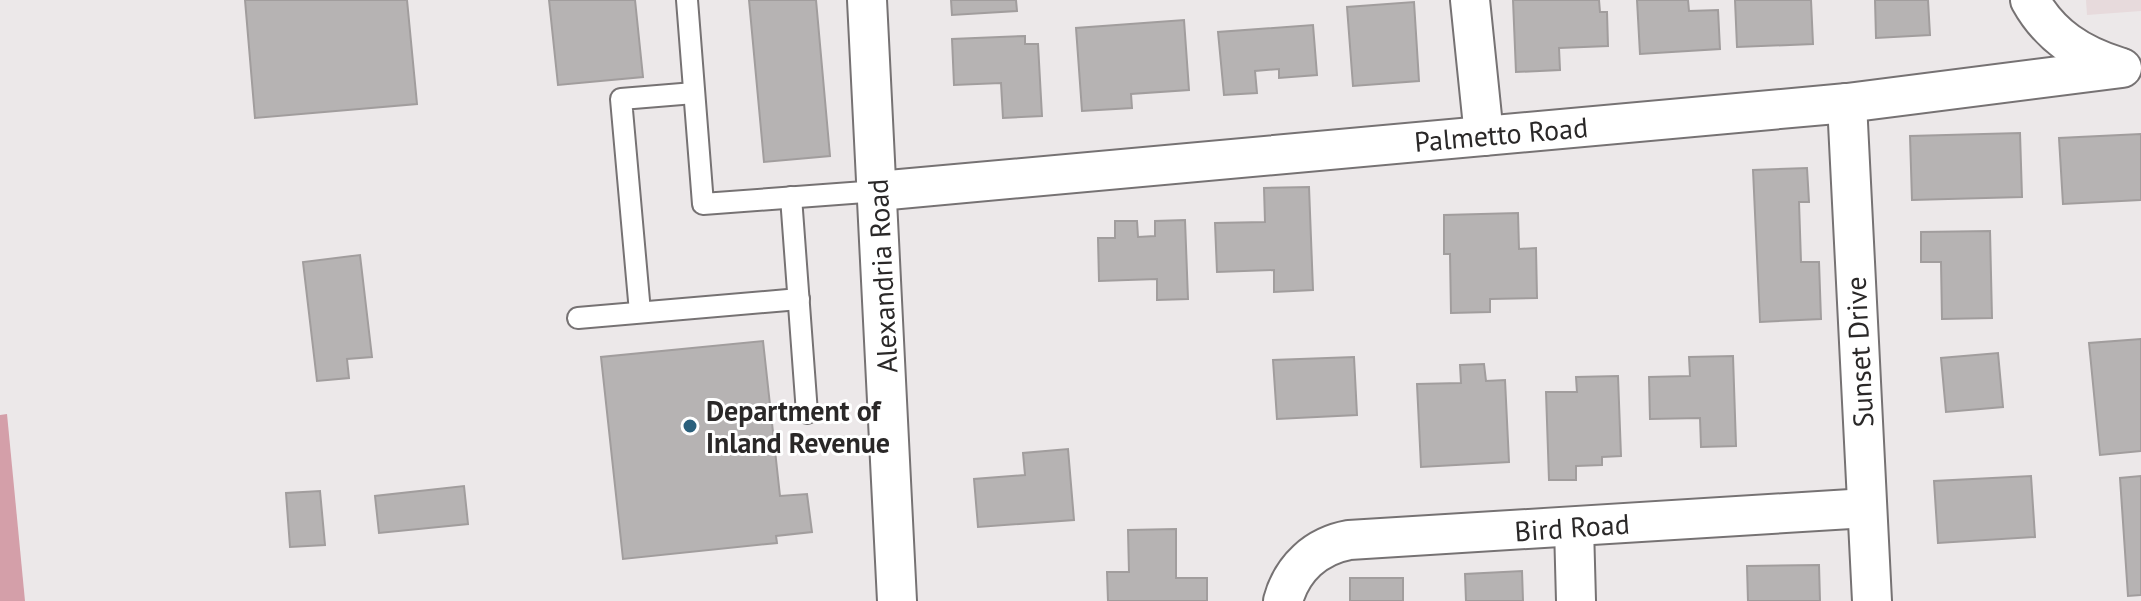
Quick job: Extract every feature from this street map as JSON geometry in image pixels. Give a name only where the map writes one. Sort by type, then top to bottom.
[{"type":"street","name":"Alexandria Road","points":[[867,0],[897,601]]},
{"type":"street","points":[[1470,0],[1484,136]]},
{"type":"street","points":[[2030,0],[2039,17],[2054,34],[2073,48],[2132,71]]},
{"type":"street","name":"Palmetto Road","points":[[878,191],[1847,103],[2132,71]]},
{"type":"street","name":"Sunset Drive","points":[[1847,103],[1872,601]]},
{"type":"street","name":"Bird Road","points":[[1288,590],[1314,553],[1341,542],[1867,508]]},
{"type":"street","points":[[1574,527],[1576,601]]},
{"type":"lane","points":[[687,0],[703,204],[878,191]]},
{"type":"lane","points":[[640,312],[621,99],[694,93]]},
{"type":"lane","points":[[791,197],[807,413]]},
{"type":"lane","points":[[578,318],[799,299]]},
{"type":"shaded area","points":[[2086,0],[2141,0],[2141,11],[2087,15]]},
{"type":"shaded area","points":[[7,414],[25,601],[0,601],[0,415]]},
{"type":"building","points":[[245,0],[407,0],[417,104],[255,118]]},
{"type":"building","points":[[549,0],[635,0],[643,77],[558,85]]},
{"type":"building","points":[[749,0],[816,0],[830,156],[764,162]]},
{"type":"building","points":[[951,0],[1016,0],[1017,11],[952,15]]},
{"type":"building","points":[[1513,0],[1599,0],[1600,12],[1607,12],[1608,46],[1559,48],[1560,70],[1516,72]]},
{"type":"building","points":[[1637,0],[1688,0],[1689,11],[1718,10],[1720,49],[1640,54]]},
{"type":"building","points":[[1735,0],[1811,0],[1813,44],[1737,47]]},
{"type":"building","points":[[1875,0],[1928,0],[1930,35],[1876,38]]},
{"type":"building","points":[[1414,2],[1419,81],[1353,86],[1347,7]]},
{"type":"building","points":[[1184,20],[1189,90],[1131,94],[1132,108],[1082,111],[1076,28]]},
{"type":"building","points":[[1313,25],[1317,75],[1279,78],[1279,69],[1255,71],[1257,93],[1224,95],[1218,32]]},
{"type":"building","points":[[1025,36],[1025,44],[1038,44],[1042,116],[1003,118],[1001,83],[954,85],[952,39]]},
{"type":"building","points":[[2020,133],[2022,197],[1912,200],[1910,136]]},
{"type":"building","points":[[2141,134],[2141,200],[2063,204],[2059,138]]},
{"type":"building","points":[[1807,168],[1809,202],[1799,202],[1801,262],[1819,262],[1821,319],[1760,322],[1753,170]]},
{"type":"building","points":[[1309,187],[1313,290],[1274,292],[1274,270],[1217,272],[1215,223],[1265,222],[1264,188]]},
{"type":"building","points":[[1518,213],[1519,249],[1536,248],[1537,298],[1490,299],[1490,312],[1451,313],[1450,254],[1444,254],[1444,215]]},
{"type":"building","points":[[1185,220],[1188,299],[1157,300],[1157,279],[1099,281],[1098,238],[1115,238],[1115,221],[1137,221],[1138,237],[1155,236],[1155,221]]},
{"type":"building","points":[[1990,231],[1992,318],[1942,319],[1941,262],[1921,262],[1921,232]]},
{"type":"building","points":[[360,255],[372,357],[347,359],[349,378],[317,381],[303,262]]},
{"type":"building","points":[[2141,339],[2141,451],[2100,455],[2089,343]]},
{"type":"building","name":"Department of Inland Revenue","points":[[763,341],[780,496],[807,494],[812,532],[776,536],[777,543],[623,559],[601,357]]},
{"type":"building","points":[[1998,353],[2003,407],[1946,412],[1941,358]]},
{"type":"building","points":[[1733,356],[1736,446],[1701,447],[1700,418],[1650,419],[1649,377],[1690,376],[1689,357]]},
{"type":"building","points":[[1354,357],[1357,415],[1277,419],[1273,360]]},
{"type":"building","points":[[1484,364],[1486,381],[1505,380],[1509,462],[1421,467],[1417,384],[1461,383],[1460,365]]},
{"type":"building","points":[[1618,376],[1621,456],[1602,457],[1602,465],[1576,466],[1576,480],[1549,480],[1546,392],[1577,392],[1576,377]]},
{"type":"building","points":[[1068,449],[1074,520],[978,527],[974,479],[1025,475],[1023,453]]},
{"type":"building","points":[[2031,476],[2035,537],[1938,543],[1934,481]]},
{"type":"building","points":[[2141,476],[2141,595],[2128,596],[2120,478]]},
{"type":"building","points":[[464,486],[468,524],[379,533],[375,496]]},
{"type":"building","points":[[320,491],[325,545],[290,547],[286,493]]},
{"type":"building","points":[[1176,529],[1176,578],[1207,578],[1207,601],[1108,601],[1107,572],[1129,572],[1128,530]]},
{"type":"building","points":[[1819,565],[1820,601],[1748,601],[1747,566]]},
{"type":"building","points":[[1522,571],[1523,601],[1466,601],[1465,574]]},
{"type":"building","points":[[1350,578],[1403,578],[1403,601],[1350,601]]},
{"type":"place","name":"Department of Inland Revenue","points":[[690,426]]}]
